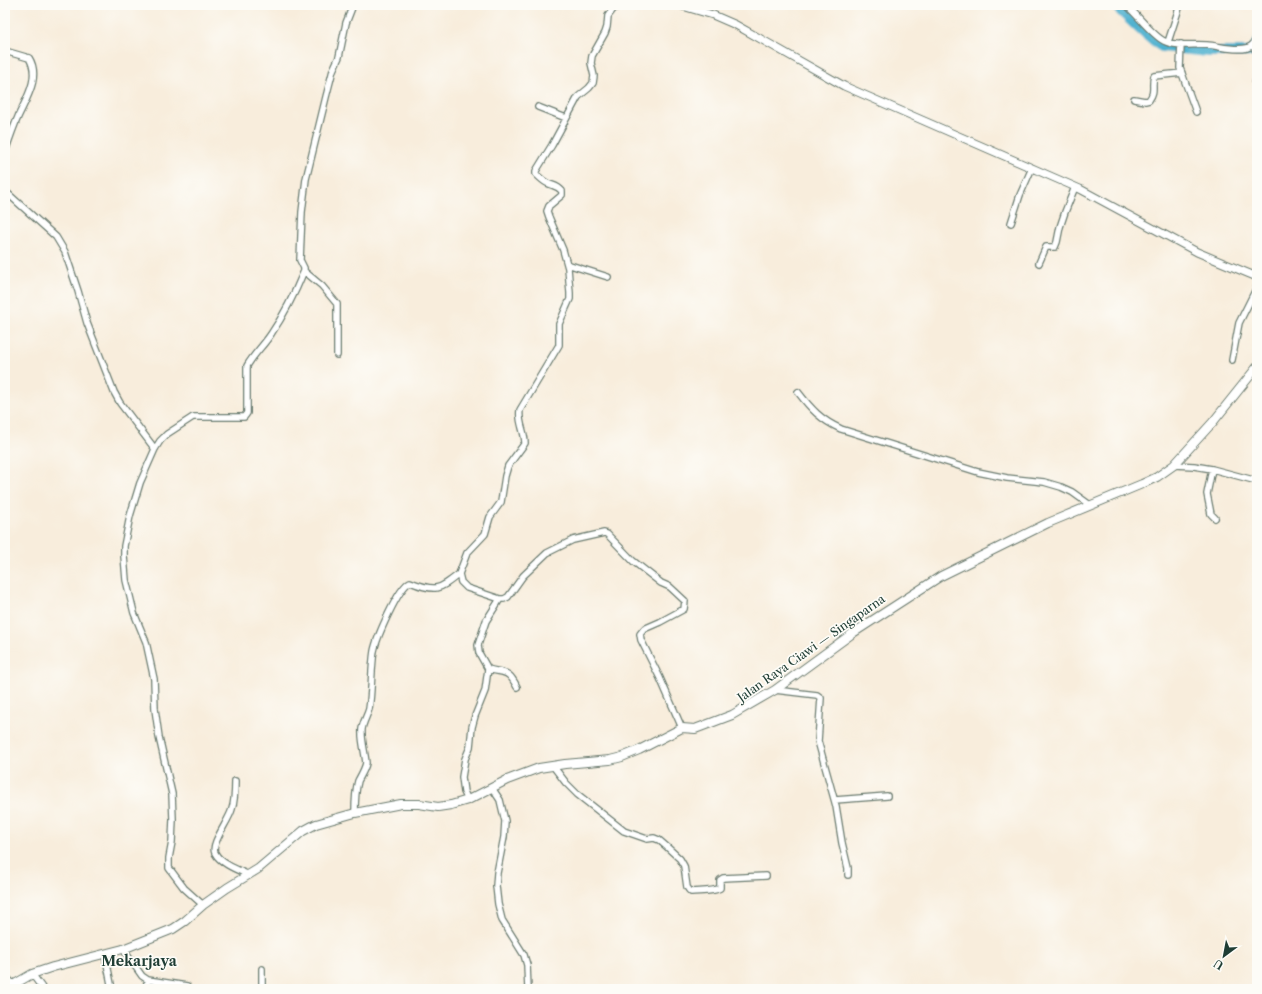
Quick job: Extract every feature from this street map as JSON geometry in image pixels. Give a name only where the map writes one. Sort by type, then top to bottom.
[{"type":"main road","name":"Jalan Raya Ciawi — Singaparna","points":[[9,987],[32,974],[53,967],[105,954],[173,929],[185,921],[203,905],[273,858],[303,831],[316,824],[355,813],[401,804],[419,804],[438,807],[468,800],[539,768],[610,760],[622,757],[640,750],[682,728],[695,729],[732,715],[775,690],[853,633],[941,576],[1048,523],[1157,477],[1174,465],[1213,422],[1257,367]]},
{"type":"street","points":[[337,355],[337,304],[320,284],[304,271],[300,260],[306,178],[333,70],[339,57],[346,23],[353,5]]},
{"type":"street","points":[[355,813],[356,788],[366,763],[362,728],[369,708],[374,652],[379,635],[394,602],[407,584],[410,582],[428,588],[437,589],[446,585],[459,574],[467,553],[485,534],[490,517],[501,502],[508,466],[524,443],[525,439],[519,419],[521,406],[559,345],[558,324],[567,306],[570,293],[567,264],[563,250],[547,211],[549,206],[562,195],[562,191],[558,187],[543,181],[535,172],[580,95],[593,83],[594,76],[591,63],[592,56],[607,29],[608,16],[614,8],[626,5]]},
{"type":"street","points":[[679,5],[713,15],[736,25],[844,86],[1099,198],[1197,252],[1257,276]]},
{"type":"street","points":[[1168,42],[1180,5]]},
{"type":"street","points":[[1129,6],[1152,31],[1163,40],[1180,49],[1206,45],[1243,49],[1253,46],[1257,38]]},
{"type":"street","points":[[1253,46],[1257,52]]},
{"type":"street","points":[[1180,49],[1180,68],[1196,112]]},
{"type":"street","points":[[5,50],[30,58],[33,71],[33,80],[30,92],[19,115],[5,152]]},
{"type":"street","points":[[1257,72],[1255,87],[1257,93]]},
{"type":"street","points":[[1134,99],[1145,101],[1149,100],[1154,92],[1152,82],[1154,76],[1182,73]]},
{"type":"street","points":[[538,107],[566,118]]},
{"type":"street","points":[[1011,223],[1020,195],[1032,168]]},
{"type":"street","points":[[1039,263],[1046,247],[1055,246],[1057,242],[1060,227],[1075,187]]},
{"type":"street","points":[[5,191],[60,242],[65,252],[78,291],[87,323],[114,392],[120,403],[155,449]]},
{"type":"street","points":[[567,264],[608,277]]},
{"type":"street","points":[[203,905],[184,888],[169,868],[173,834],[172,794],[158,730],[155,709],[154,679],[146,642],[134,613],[126,580],[124,546],[130,516],[140,483],[155,449],[167,434],[193,417],[244,417],[247,413],[247,366],[271,334],[304,271]]},
{"type":"street","points":[[1232,360],[1239,323],[1257,287]]},
{"type":"street","points":[[798,392],[814,412],[824,420],[841,429],[978,472],[1007,478],[1044,482],[1061,487],[1072,492],[1090,505]]},
{"type":"street","points":[[1174,465],[1212,469],[1257,481]]},
{"type":"street","points":[[1212,469],[1207,494],[1211,514],[1215,518]]},
{"type":"street","points":[[459,574],[461,582],[467,588],[504,599],[508,597],[523,576],[541,558],[553,549],[579,539],[604,533],[608,535],[633,561],[661,583],[670,587],[685,600],[685,607],[683,609],[644,629],[640,634],[641,640],[682,728]]},
{"type":"street","points":[[468,800],[464,792],[462,777],[470,747],[472,727],[485,691],[488,669],[479,653],[478,644],[486,621],[500,599]]},
{"type":"street","points":[[488,669],[509,675],[512,677],[517,687]]},
{"type":"street","points":[[775,690],[817,695],[821,698],[818,741],[835,800],[848,875]]},
{"type":"street","points":[[552,766],[577,794],[624,831],[646,839],[654,838],[659,840],[667,847],[680,859],[684,866],[687,887],[691,892],[720,889],[720,880],[723,878],[766,876]]},
{"type":"street","points":[[235,781],[232,809],[227,822],[215,841],[214,848],[215,853],[222,861],[248,875]]},
{"type":"street","points":[[492,788],[500,800],[505,821],[504,836],[497,873],[496,886],[498,904],[502,920],[524,955],[527,965],[528,989]]},
{"type":"street","points":[[835,800],[888,796]]},
{"type":"street","points":[[122,948],[142,976],[148,980],[187,986]]},
{"type":"street","points":[[105,954],[112,989]]},
{"type":"street","points":[[262,969],[262,989]]},
{"type":"street","points":[[32,974],[43,989]]},
{"type":"street","points":[[5,976],[9,987]]},
{"type":"street","points":[[146,989],[148,980]]},
{"type":"waterway","points":[[1114,5],[1138,28],[1162,47],[1208,52],[1250,52],[1254,49],[1257,43]]},
{"type":"district","name":"Mekarjaya","points":[[139,961]]}]
